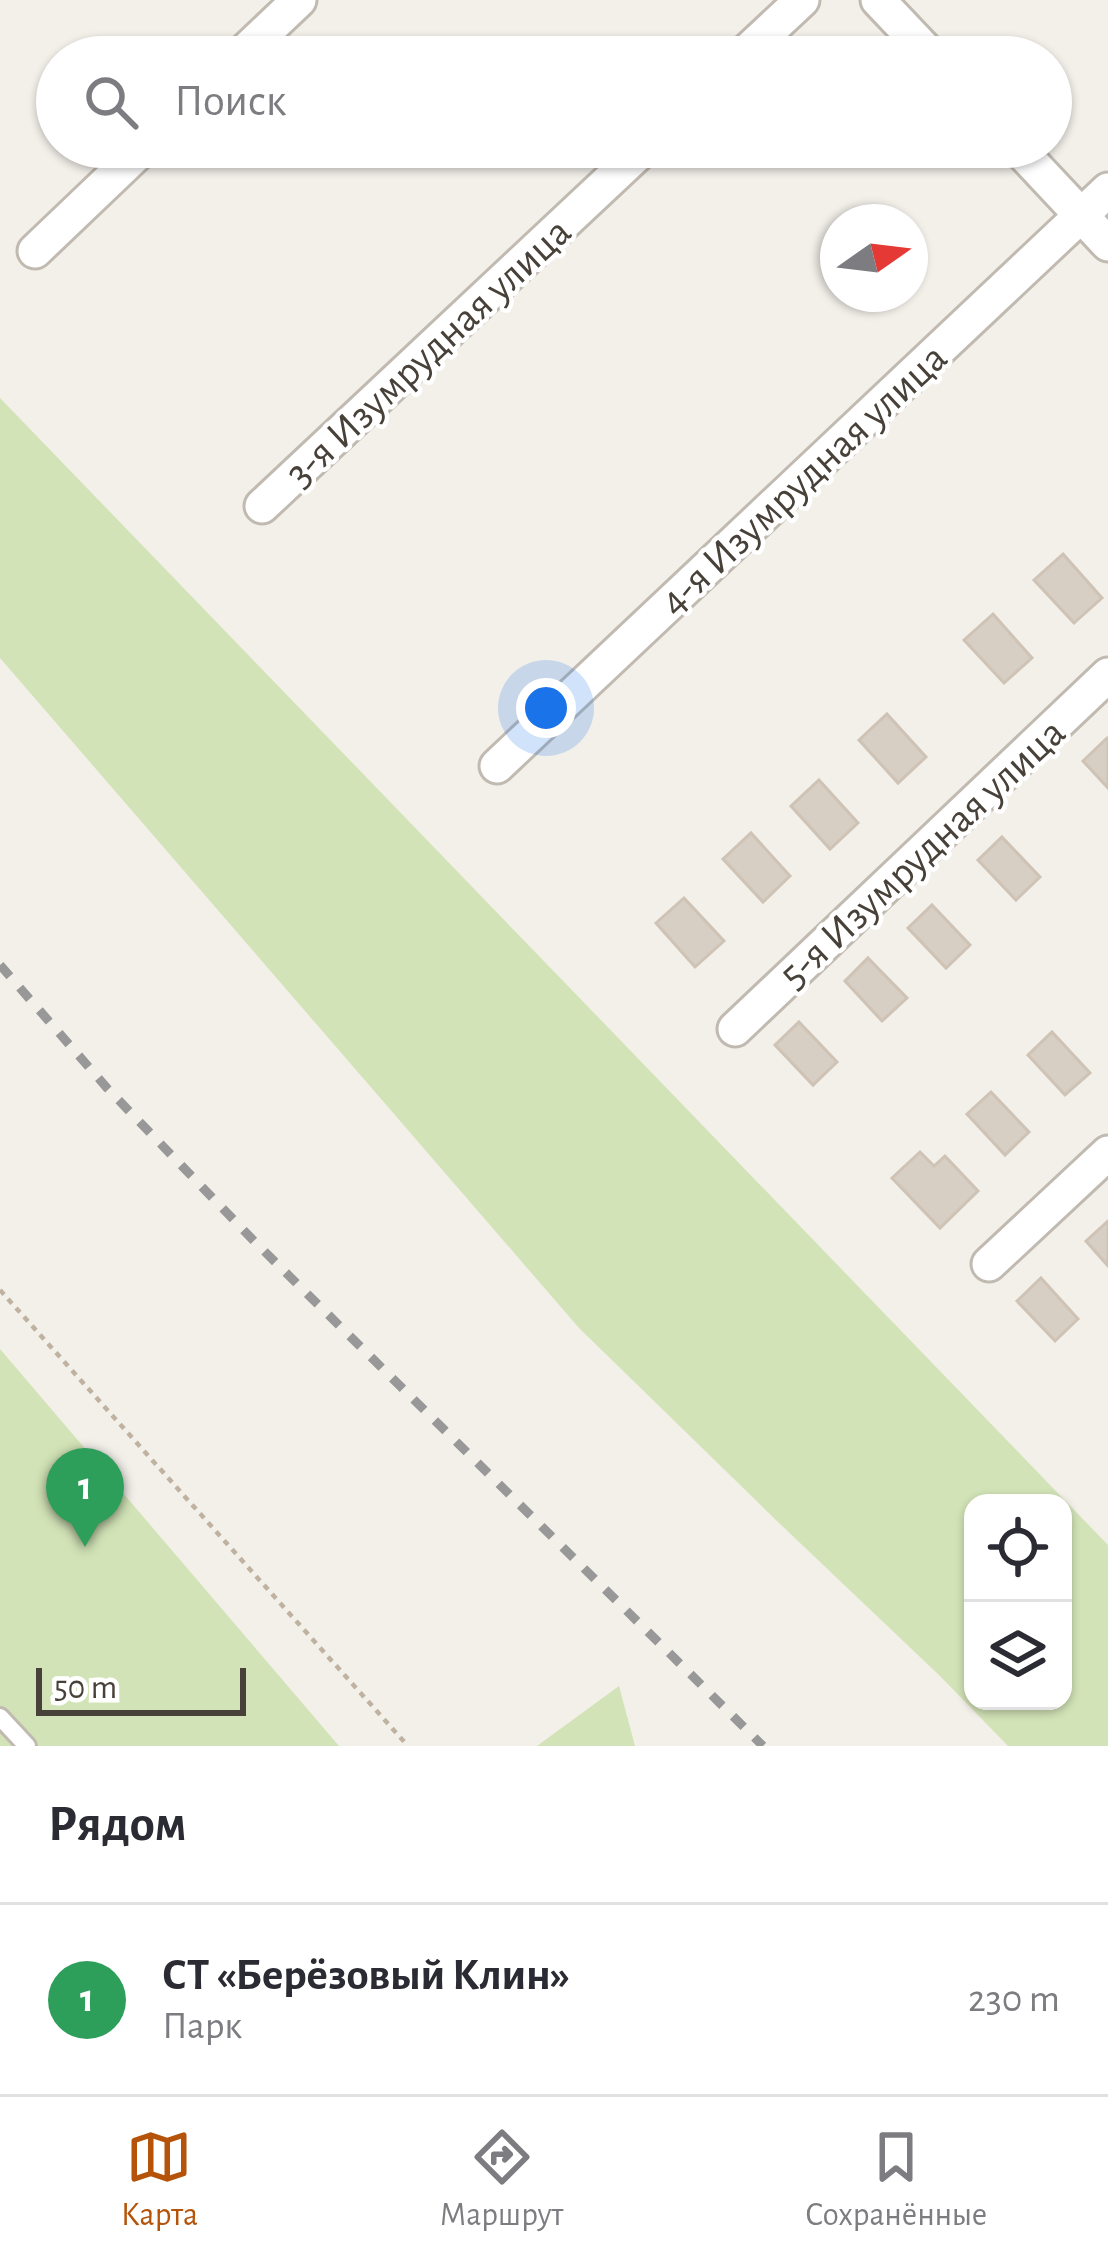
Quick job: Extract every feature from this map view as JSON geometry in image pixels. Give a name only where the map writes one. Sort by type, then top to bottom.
[{"type":"street","points":[[261,36],[299,0]]},
{"type":"street","points":[[763,36],[802,0]]},
{"type":"street","points":[[878,0],[912,36]]},
{"type":"street","points":[[35,251],[122,168]]},
{"type":"street","name":"3-я Изумрудная улица","points":[[262,506],[623,168]]},
{"type":"street","points":[[1037,168],[1108,244]]},
{"type":"street","name":"4-я Изумрудная улица","points":[[497,766],[1108,190]]},
{"type":"street","name":"5-я Изумрудная улица","points":[[735,1029],[1108,675]]},
{"type":"street","points":[[989,1264],[1108,1153]]},
{"type":"lane","points":[[0,1717],[27,1746]]},
{"type":"path","points":[[0,1290],[408,1746]]},
{"type":"green space","points":[[0,398],[1059,1494],[964,1494],[964,1701],[579,1328],[0,658]]},
{"type":"green space","points":[[0,1349],[339,1746],[0,1746]]},
{"type":"green space","points":[[1072,1508],[1108,1545],[1108,1746],[1008,1746],[973,1710],[1072,1710]]},
{"type":"green space","points":[[619,1686],[635,1746],[537,1746]]},
{"type":"building","points":[[1063,554],[1102,598],[1074,623],[1034,580]]},
{"type":"building","points":[[993,614],[1032,658],[1004,683],[964,640]]},
{"type":"building","points":[[887,714],[926,757],[898,783],[859,740]]},
{"type":"building","points":[[1108,739],[1108,788],[1083,761]]},
{"type":"building","points":[[819,780],[858,823],[830,849],[791,806]]},
{"type":"building","points":[[751,833],[790,876],[763,902],[723,859]]},
{"type":"building","points":[[1002,837],[1040,877],[1016,900],[978,860]]},
{"type":"building","points":[[684,898],[724,941],[695,967],[656,923]]},
{"type":"building","points":[[932,905],[970,945],[946,968],[908,928]]},
{"type":"building","points":[[868,958],[907,998],[882,1021],[845,981]]},
{"type":"building","points":[[799,1022],[837,1062],[813,1085],[775,1045]]},
{"type":"building","points":[[1052,1032],[1090,1073],[1065,1095],[1028,1055]]},
{"type":"building","points":[[991,1092],[1029,1132],[1005,1155],[967,1114]]},
{"type":"building","points":[[920,1152],[934,1166],[945,1156],[978,1191],[940,1228],[892,1178]]},
{"type":"building","points":[[1108,1221],[1108,1266],[1086,1241]]},
{"type":"building","points":[[1041,1278],[1078,1319],[1055,1341],[1017,1301]]},
{"type":"railway","points":[[0,965],[107,1088],[254,1241],[763,1746]]},
{"type":"place","name":"СТ «Берёзовый Клин»","points":[[85,1547]]}]
